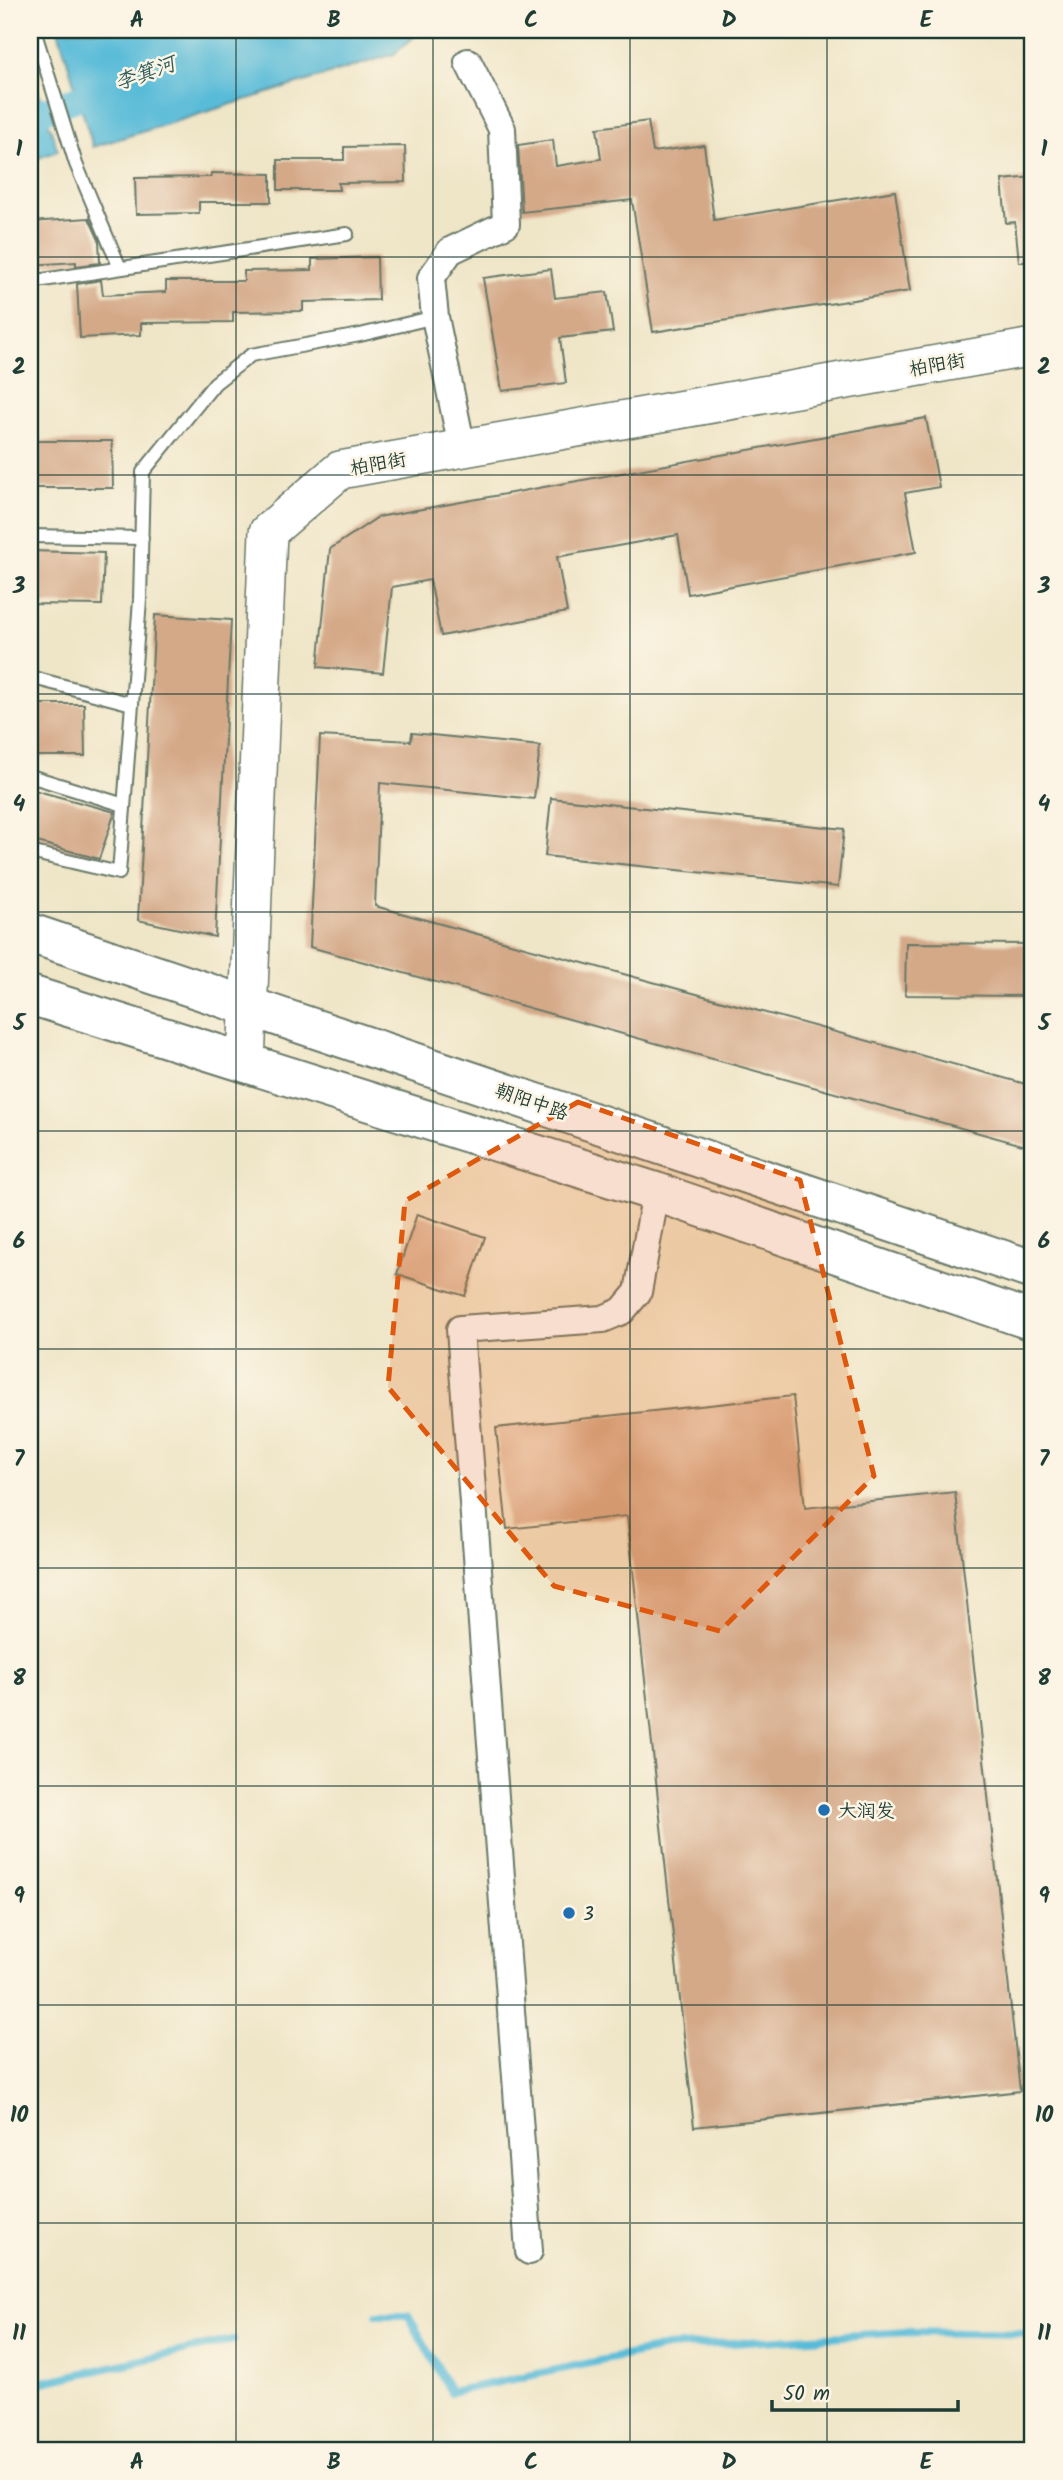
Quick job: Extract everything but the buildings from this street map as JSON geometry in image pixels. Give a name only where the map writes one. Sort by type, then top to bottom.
[{"type":"main road","name":"朝阳中路","points":[[30,933],[1033,1270]]},
{"type":"main road","points":[[30,995],[656,1192],[1033,1321]]},
{"type":"street","points":[[462,448],[435,317],[431,278],[450,250],[506,224],[502,129],[468,62]]},
{"type":"street","name":"柏阳街","points":[[246,1063],[268,532],[340,470],[1033,347]]},
{"type":"street","points":[[529,2251],[460,1329],[603,1320],[622,1311],[638,1292],[656,1192]]},
{"type":"lane","points":[[34,30],[74,157],[120,268]]},
{"type":"lane","points":[[30,282],[347,234]]},
{"type":"lane","points":[[30,852],[119,873],[140,600],[143,472],[215,383],[251,355],[360,335],[435,317]]},
{"type":"lane","points":[[30,536],[142,538]]},
{"type":"lane","points":[[30,677],[132,704]]},
{"type":"lane","points":[[30,776],[124,805]]},
{"type":"highlighted area","points":[[578,1102],[800,1180],[874,1476],[720,1631],[554,1586],[388,1387],[405,1201]]},
{"type":"water","points":[[58,30],[422,30],[394,54],[93,147]]},
{"type":"water","points":[[30,67],[58,151],[30,161]]},
{"type":"waterway","name":"李箕河","points":[[30,116],[110,86]]},
{"type":"waterway","points":[[377,2315],[408,2315],[451,2392],[666,2347],[907,2332],[1033,2334]]},
{"type":"waterway","points":[[30,2385],[233,2340]]},
{"type":"place","name":"大润发","points":[[824,1810]]},
{"type":"place","name":"3","points":[[569,1913]]}]
